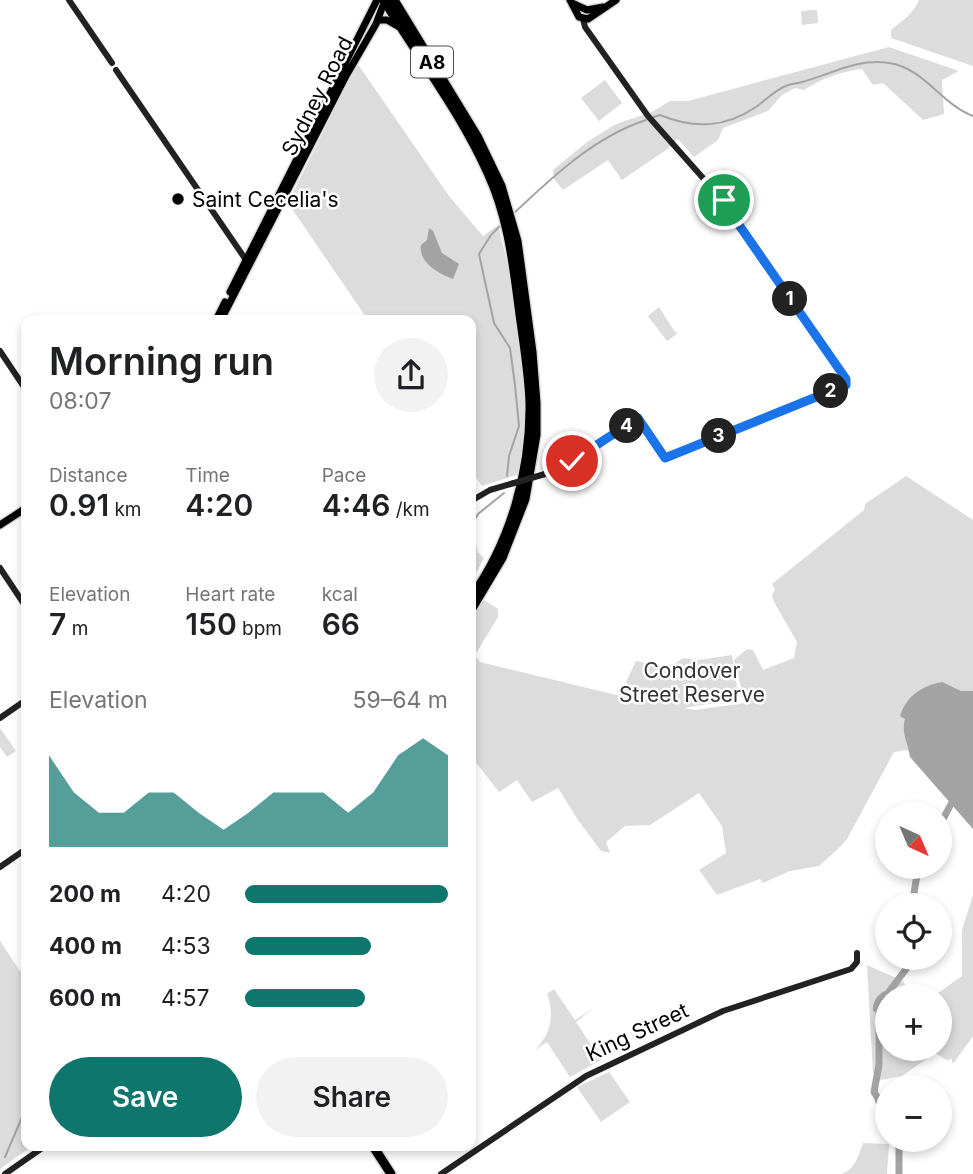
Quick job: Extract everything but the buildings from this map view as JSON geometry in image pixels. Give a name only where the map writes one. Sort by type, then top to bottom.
[{"type":"highway","name":"A8","points":[[384,0],[479,155],[508,218],[527,373],[529,433],[523,475],[510,524],[476,589]]},
{"type":"highway","name":"A8","points":[[394,0],[477,136],[497,176],[519,255],[535,380],[535,444],[525,499],[516,525],[502,558],[476,602]]},
{"type":"highway","points":[[370,1151],[384,1174]]},
{"type":"highway","points":[[376,1151],[391,1174]]},
{"type":"main road","name":"Sydney Road","points":[[223,315],[377,0]]},
{"type":"main road","name":"Sydney Road","points":[[218,315],[312,136],[376,23],[384,0]]},
{"type":"main road","points":[[585,18],[591,10],[613,2]]},
{"type":"main road","points":[[585,18],[613,2]]},
{"type":"main road","points":[[573,3],[591,10]]},
{"type":"main road","points":[[573,3],[576,13],[585,18]]},
{"type":"main road","points":[[376,23],[384,19],[402,28]]},
{"type":"main road","points":[[0,525],[21,511]]},
{"type":"street","points":[[69,0],[246,260]]},
{"type":"street","points":[[476,498],[490,490],[559,468],[638,418],[665,458],[846,383],[721,199],[650,119],[593,35],[585,18]]},
{"type":"street","points":[[0,351],[21,382]]},
{"type":"street","points":[[0,568],[21,600]]},
{"type":"street","points":[[0,718],[21,703]]},
{"type":"street","points":[[0,867],[21,852]]},
{"type":"street","name":"King Street","points":[[476,1150],[586,1076],[718,1013],[853,968],[857,962],[857,953]]},
{"type":"street","points":[[5,1174],[38,1151]]},
{"type":"street","name":"King Street","points":[[441,1174],[475,1151]]},
{"type":"green space","points":[[919,0],[973,0],[973,66],[891,38],[891,30],[910,13]]},
{"type":"green space","points":[[817,10],[818,23],[802,25],[801,11]]},
{"type":"green space","points":[[889,47],[959,71],[942,80],[944,114],[923,120],[883,83],[873,85],[862,69],[854,70],[825,79],[804,90],[795,88],[782,95],[768,111],[723,128],[718,140],[694,157],[678,139],[622,180],[608,160],[563,190],[554,179],[553,170],[587,142],[616,124],[652,112],[670,101],[688,101]]},
{"type":"green space","points":[[357,63],[449,196],[483,236],[498,225],[509,270],[523,378],[526,431],[519,474],[482,486],[476,477],[476,315],[365,315],[288,203]]},
{"type":"green space","points":[[605,80],[622,103],[599,121],[581,98]]},
{"type":"green space","points":[[659,307],[678,333],[667,341],[648,316]]},
{"type":"green space","name":"Condover Street Reserve","points":[[906,476],[973,520],[973,826],[907,750],[894,752],[847,839],[819,866],[790,871],[763,883],[760,879],[717,895],[699,870],[726,853],[722,826],[699,793],[650,825],[625,826],[606,842],[610,853],[601,851],[558,788],[532,802],[517,780],[499,792],[476,762],[476,656],[480,662],[637,700],[626,682],[636,661],[669,668],[683,658],[698,660],[732,655],[739,699],[684,708],[695,710],[745,703],[734,660],[747,649],[753,650],[763,670],[794,658],[797,642],[774,602],[772,595],[775,589],[772,584],[864,510],[865,504]]},
{"type":"green space","points":[[476,545],[484,558],[476,573]]},
{"type":"green space","points":[[484,600],[498,609],[498,617],[476,653],[476,610]]},
{"type":"green space","points":[[0,728],[16,751],[7,757],[0,747]]},
{"type":"green space","points":[[973,895],[973,1036],[953,1064],[951,984],[962,976],[962,930]]},
{"type":"green space","points":[[0,941],[21,970],[21,1151],[25,1151],[0,1169]]},
{"type":"green space","points":[[867,965],[905,984],[875,984],[875,1061],[924,1061],[903,1075],[875,1075],[873,1073]]},
{"type":"green space","points":[[554,989],[575,1020],[594,1008],[576,1022],[601,1060],[570,1077],[547,1042],[535,1050],[548,1031],[551,1009],[547,994]]},
{"type":"green space","points":[[609,1072],[630,1102],[601,1122],[577,1087]]},
{"type":"green space","points":[[863,1143],[875,1143],[875,1152],[888,1152],[887,1174],[842,1174],[858,1157]]},
{"type":"shaded area","points":[[429,228],[433,231],[442,253],[459,264],[453,279],[436,271],[423,257],[421,245],[427,240]]},
{"type":"shaded area","points":[[942,682],[961,691],[973,691],[973,829],[910,757],[904,734],[905,719],[900,716],[911,697],[928,686]]},
{"type":"waterway","points":[[651,118],[660,115],[685,123],[721,122],[744,114],[788,85],[855,65],[877,62],[901,66],[912,72],[951,103],[973,116]]},
{"type":"waterway","points":[[512,215],[574,160],[609,137],[646,120]]},
{"type":"waterway","points":[[503,223],[491,235],[479,254],[494,323],[510,348],[515,385],[519,426],[509,456],[507,476]]},
{"type":"waterway","points":[[476,518],[504,493]]},
{"type":"waterway","points":[[914,893],[916,879]]},
{"type":"waterway","points":[[877,1075],[879,1005],[905,970]]},
{"type":"waterway","points":[[875,1087],[875,1094]]},
{"type":"waterway","points":[[5,1157],[21,1120]]},
{"type":"waterway","points":[[899,1152],[899,1174]]},
{"type":"place","name":"Saint Cecelia's","points":[[178,199]]},
{"type":"route","points":[[572,461],[638,418],[665,458],[846,385],[846,379],[724,200]]}]
